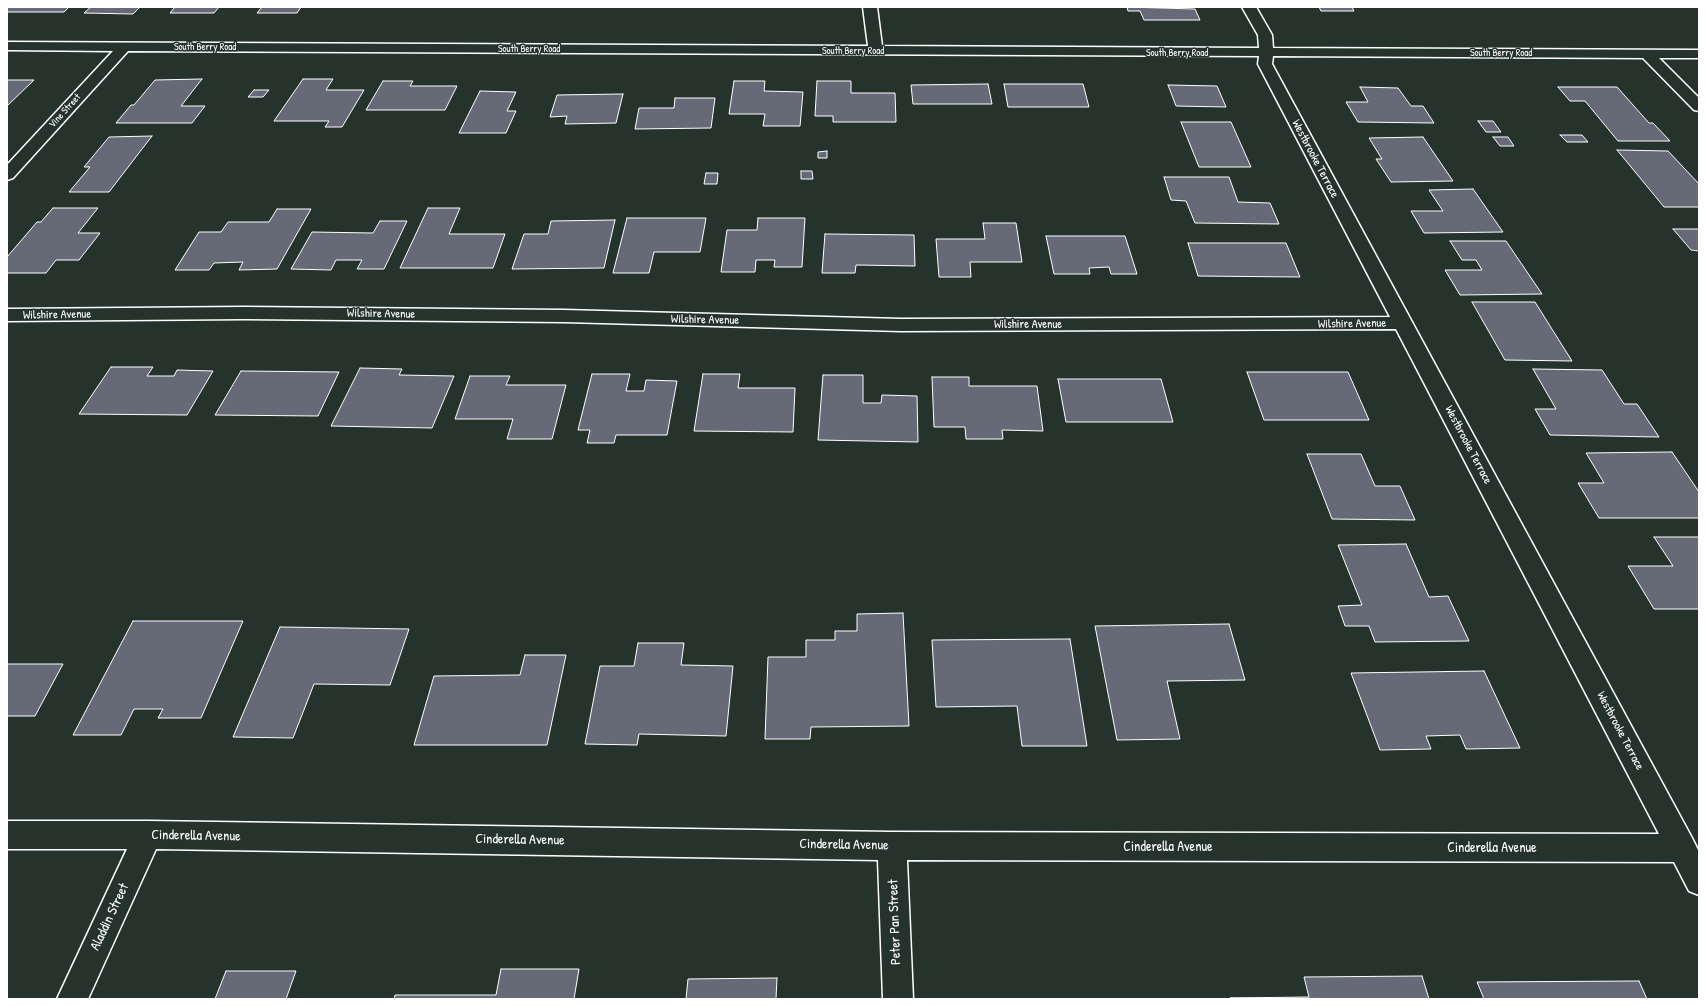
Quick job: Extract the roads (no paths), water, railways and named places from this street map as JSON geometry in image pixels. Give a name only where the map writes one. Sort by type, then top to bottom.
[{"type":"street","points":[[870,7],[876,51]]},
{"type":"street","name":"Westbrooke Terrace","points":[[1249,7],[1265,35],[1267,53],[1265,64],[1699,881]]},
{"type":"street","name":"South Berry Road","points":[[7,46],[1699,54]]},
{"type":"street","name":"Vine Street","points":[[7,175],[124,47]]},
{"type":"street","points":[[1647,54],[1699,107]]},
{"type":"street","name":"Wilshire Avenue","points":[[7,315],[276,313],[564,316],[901,324],[1402,323]]},
{"type":"street","name":"Cinderella Avenue","points":[[7,835],[148,835],[892,846],[1682,848]]},
{"type":"street","name":"Aladdin Street","points":[[72,999],[148,835]]},
{"type":"street","name":"Peter Pan Street","points":[[892,846],[898,999]]}]
